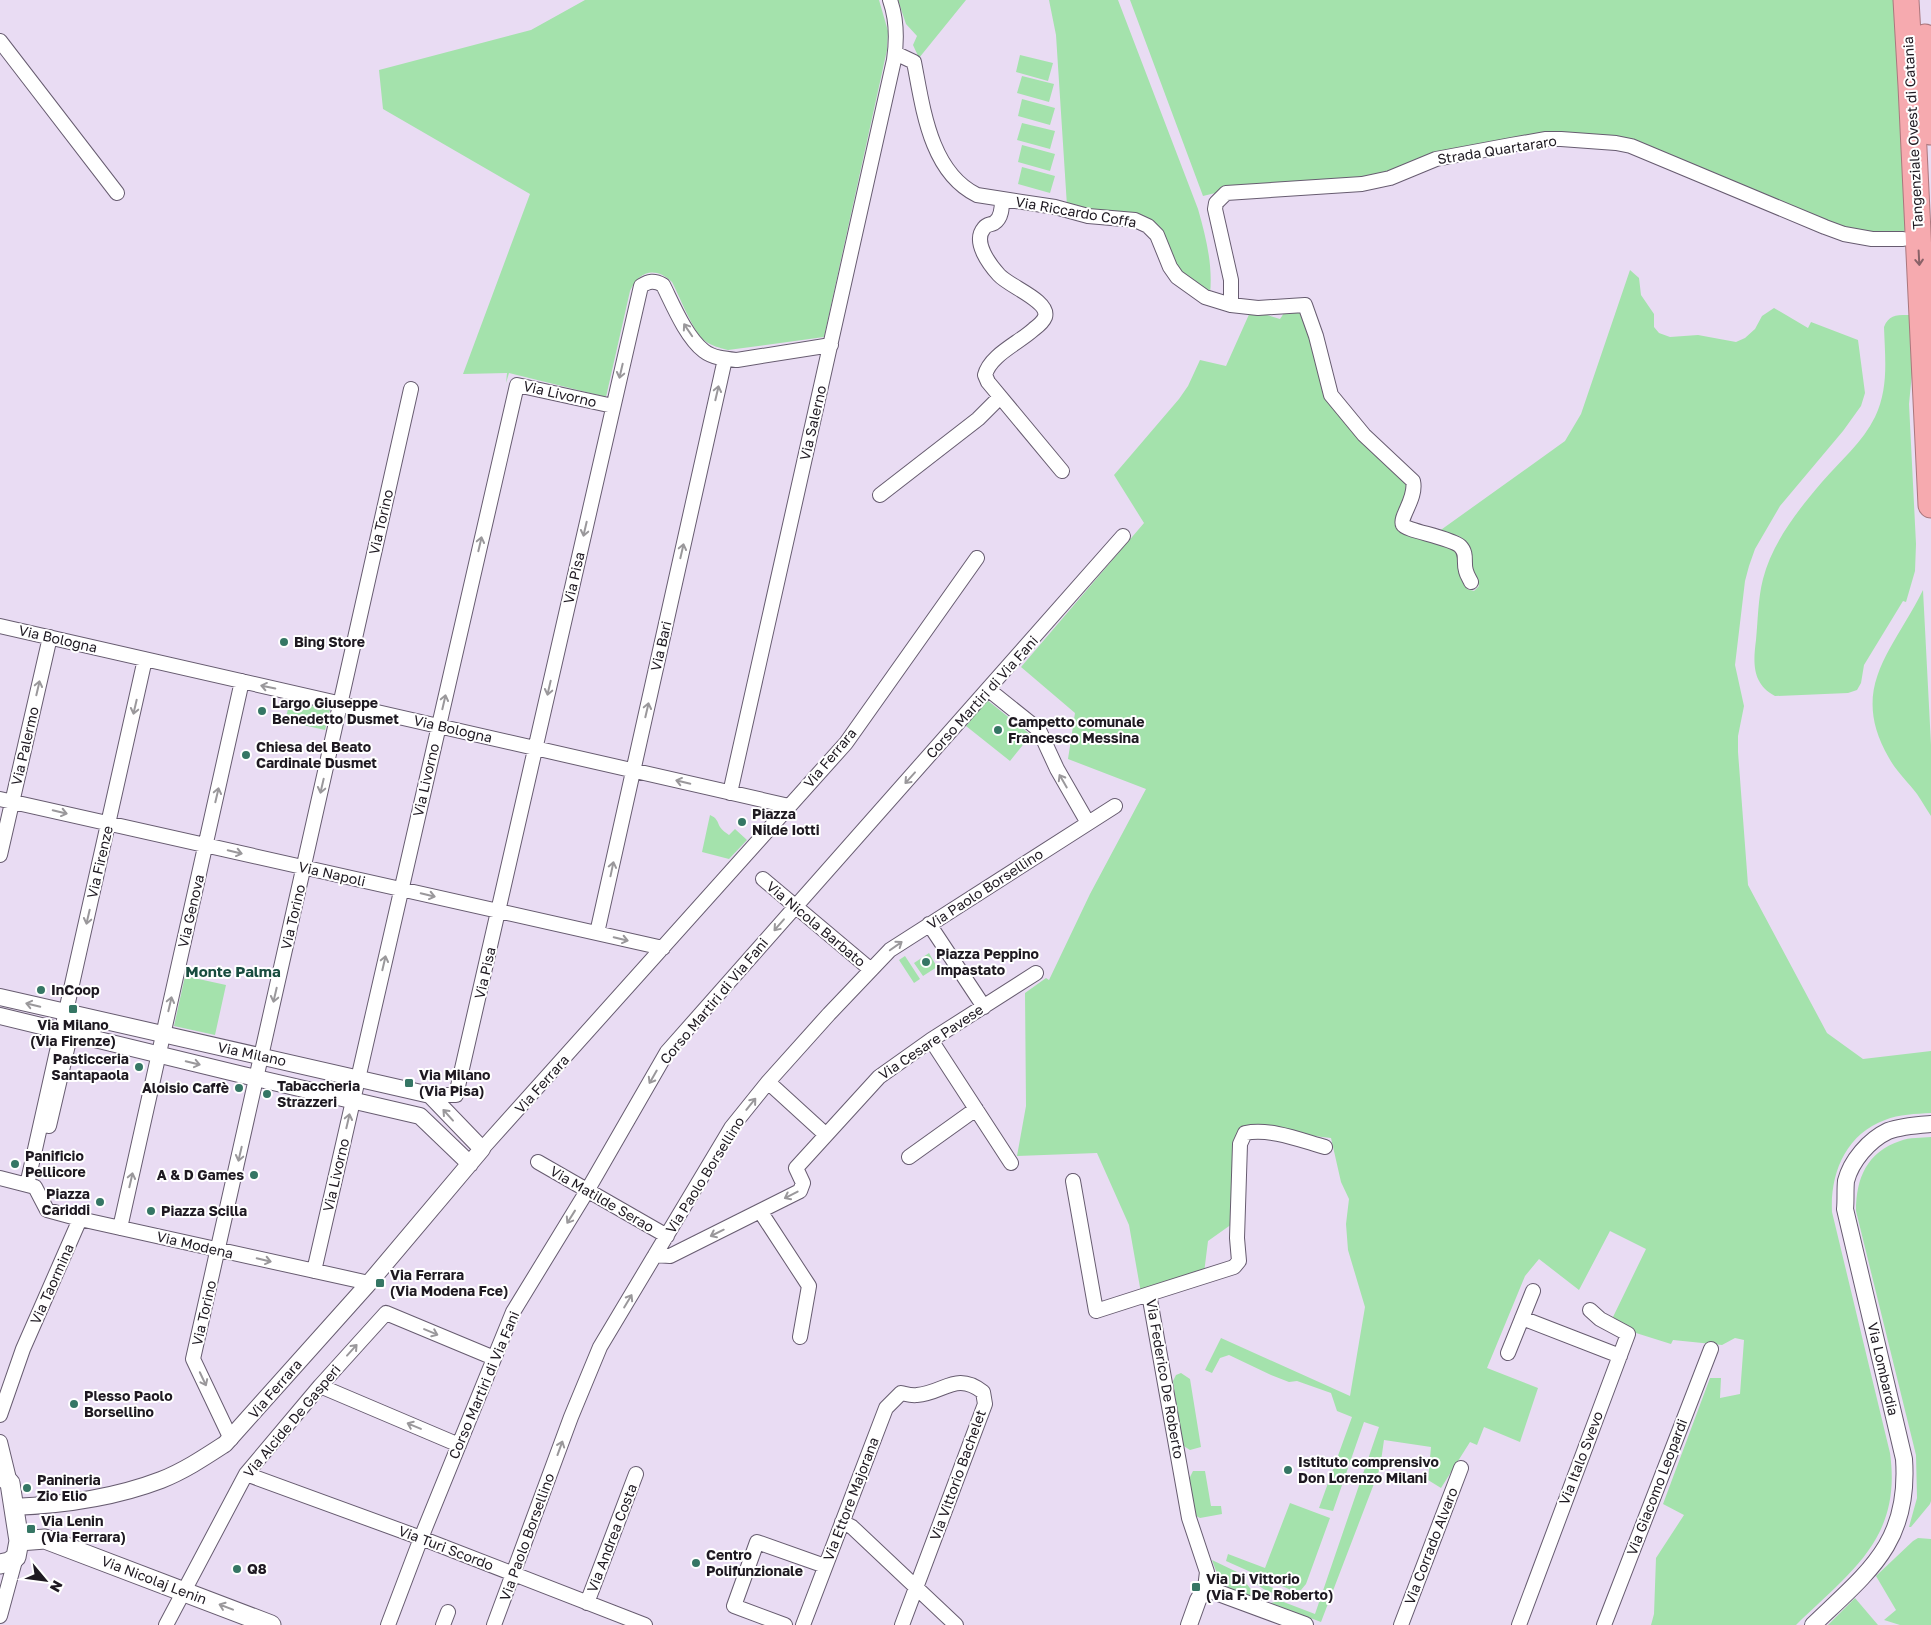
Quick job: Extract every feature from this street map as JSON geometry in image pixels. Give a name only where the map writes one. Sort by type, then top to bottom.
[{"type":"highway","name":"Tangenziale Ovest di Catania","points":[[1906,0],[1912,86],[1931,506]]},
{"type":"highway","name":"Tangenziale Ovest di Catania","points":[[1923,0],[1931,132]]},
{"type":"main road","points":[[5,1478],[13,1507],[18,1550]]},
{"type":"main road","name":"Via Nicolaj Lenin","points":[[18,1550],[45,1539],[271,1625]]},
{"type":"street","points":[[890,0],[896,25],[895,54]]},
{"type":"street","points":[[0,41],[117,193]]},
{"type":"street","name":"Via Riccardo Coffa","points":[[895,54],[914,62],[927,121],[942,162],[961,186],[977,195],[1056,206],[1088,216],[1114,217],[1142,222],[1157,235],[1176,277],[1205,297],[1231,305],[1258,308],[1305,305],[1316,336],[1331,395],[1364,435],[1413,481],[1415,489],[1410,505],[1402,518],[1403,525],[1407,528],[1416,529],[1454,542],[1460,546],[1466,557],[1466,571],[1471,582]]},
{"type":"street","name":"Via Salerno","points":[[730,793],[895,54]]},
{"type":"street","name":"Strada Quartararo","points":[[1231,305],[1231,280],[1215,209],[1216,203],[1226,193],[1362,184],[1390,178],[1436,159],[1546,139],[1624,144],[1844,234],[1872,239],[1903,239]]},
{"type":"street","points":[[1002,199],[1001,213],[998,219],[993,224],[986,225],[982,229],[981,246],[999,275],[1009,285],[1039,302],[1044,308],[1045,316],[1024,339],[1001,354],[986,368],[985,375],[1000,397],[1062,471]]},
{"type":"street","name":"Via Pisa","points":[[430,1095],[456,1095],[641,286],[649,281],[663,285],[686,328],[704,351],[725,359],[737,360],[831,345]]},
{"type":"street","name":"Via Bari","points":[[597,933],[725,359]]},
{"type":"street","name":"Via Livorno","points":[[314,1271],[517,385],[613,406]]},
{"type":"street","name":"Via Torino","points":[[231,1439],[193,1359],[411,389]]},
{"type":"street","points":[[880,495],[978,419],[1000,397]]},
{"type":"street","name":"Corso Martiri di Via Fani","points":[[388,1625],[421,1538],[513,1312],[588,1190],[667,1052],[989,690],[1123,536]]},
{"type":"street","name":"Via Ferrara","points":[[13,1507],[60,1505],[105,1496],[162,1479],[198,1461],[231,1439],[369,1283],[482,1150],[846,743],[976,558]]},
{"type":"street","name":"Via Bologna","points":[[0,626],[789,806]]},
{"type":"street","name":"Via Palermo","points":[[0,855],[6,800],[50,637]]},
{"type":"street","name":"Via Firenze","points":[[51,1099],[146,659]]},
{"type":"street","name":"Via Genova","points":[[120,1228],[242,682]]},
{"type":"street","points":[[989,690],[1039,730],[1056,770],[1088,823]]},
{"type":"street","name":"Via Napoli","points":[[6,800],[663,948]]},
{"type":"street","name":"Via Paolo Borsellino","points":[[494,1625],[571,1417],[600,1347],[731,1128],[768,1082],[870,969],[890,950],[1115,806]]},
{"type":"street","name":"Via Nicola Barbato","points":[[763,879],[870,969]]},
{"type":"street","points":[[929,924],[984,1007]]},
{"type":"street","name":"Via Cesare Pavese","points":[[760,1211],[800,1191],[803,1183],[796,1168],[879,1077],[931,1040],[1036,973]]},
{"type":"street","name":"Via Milano","points":[[0,997],[430,1095]]},
{"type":"street","name":"Via Milano","points":[[0,1016],[257,1079],[420,1116],[470,1164]]},
{"type":"street","name":"Via Firenze","points":[[51,1099],[54,1064],[66,1033]]},
{"type":"street","points":[[931,1040],[1011,1163]]},
{"type":"street","points":[[768,1082],[825,1134]]},
{"type":"street","points":[[430,1095],[482,1150]]},
{"type":"street","points":[[0,1178],[31,1186],[51,1099]]},
{"type":"street","points":[[909,1157],[976,1109]]},
{"type":"street","name":"Via Lombardia","points":[[1813,1625],[1878,1559],[1895,1530],[1901,1514],[1904,1495],[1904,1459],[1845,1209],[1846,1181],[1856,1158],[1869,1144],[1888,1131],[1925,1124]]},
{"type":"street","name":"Via Federico De Roberto","points":[[1206,1588],[1207,1572],[1189,1518],[1149,1294],[1234,1267],[1239,1261],[1237,1238],[1240,1144],[1245,1133],[1276,1133],[1325,1147]]},
{"type":"street","name":"Via Matilde Serao","points":[[538,1162],[667,1236]]},
{"type":"street","points":[[1073,1181],[1096,1311],[1149,1294]]},
{"type":"street","name":"Via Modena","points":[[31,1186],[47,1210],[369,1283]]},
{"type":"street","points":[[655,1255],[670,1256],[760,1211],[809,1286],[800,1337]]},
{"type":"street","name":"Via Taormina","points":[[0,1421],[0,1414],[23,1349],[80,1219]]},
{"type":"street","points":[[1508,1353],[1533,1291]]},
{"type":"street","name":"Via Italo Svevo","points":[[1519,1625],[1628,1334],[1600,1319],[1590,1310]]},
{"type":"street","name":"Via Alcide De Gasperi","points":[[166,1625],[246,1474],[320,1386],[386,1313],[494,1358]]},
{"type":"street","points":[[1522,1318],[1620,1356]]},
{"type":"street","name":"Via Giacomo Leopardi","points":[[1604,1625],[1710,1349]]},
{"type":"street","name":"Via Vittorio Bachelet","points":[[902,1625],[985,1404],[983,1392],[974,1386],[961,1382],[916,1396]]},
{"type":"street","points":[[320,1386],[459,1445]]},
{"type":"street","name":"Via Ettore Majorana","points":[[803,1625],[886,1408],[901,1393],[916,1396]]},
{"type":"street","points":[[0,1442],[5,1478]]},
{"type":"street","name":"Via Corrado Alvaro","points":[[1401,1625],[1461,1468]]},
{"type":"street","name":"Via Turi Scordo","points":[[246,1474],[421,1538],[645,1625]]},
{"type":"street","name":"Via Andrea Costa","points":[[587,1603],[636,1474]]},
{"type":"street","points":[[842,1522],[852,1527],[956,1625]]},
{"type":"street","points":[[786,1625],[734,1606],[757,1542],[825,1566]]},
{"type":"street","points":[[0,1616],[18,1550]]},
{"type":"street","points":[[1189,1625],[1198,1600],[1206,1588],[1305,1625]]},
{"type":"green space","points":[[585,0],[879,0],[888,31],[887,50],[824,337],[728,350],[716,347],[705,341],[696,331],[672,282],[660,274],[648,273],[638,279],[630,291],[606,397],[509,373],[506,383],[507,373],[463,374],[530,194],[383,109],[379,70],[531,30]]},
{"type":"green space","points":[[898,0],[966,0],[919,58],[913,45],[917,36],[906,24]]},
{"type":"green space","points":[[1049,0],[1118,0],[1198,209],[1210,262],[1210,294],[1177,272],[1164,239],[1111,214],[1067,206],[1056,35]]},
{"type":"green space","points":[[1130,0],[1893,0],[1898,52],[1906,234],[1857,233],[1660,155],[1543,135],[1420,158],[1384,176],[1248,185],[1203,196]]},
{"type":"green space","points":[[1020,55],[1053,63],[1048,81],[1016,72]]},
{"type":"green space","points":[[1022,76],[1054,84],[1049,102],[1017,93]]},
{"type":"green space","points":[[1022,99],[1055,108],[1050,125],[1018,116]]},
{"type":"green space","points":[[1022,123],[1055,131],[1050,149],[1017,140]]},
{"type":"green space","points":[[1022,145],[1055,154],[1050,171],[1018,162]]},
{"type":"green space","points":[[1022,167],[1055,176],[1050,193],[1018,184]]},
{"type":"green space","points":[[1630,270],[1639,278],[1641,295],[1654,314],[1654,327],[1659,333],[1670,337],[1698,335],[1736,342],[1745,338],[1755,329],[1762,316],[1774,308],[1808,328],[1811,322],[1858,340],[1865,393],[1861,406],[1843,431],[1780,506],[1755,549],[1745,581],[1735,665],[1744,706],[1738,736],[1738,752],[1748,885],[1827,1033],[1863,1059],[1931,1051],[1931,1113],[1890,1118],[1871,1126],[1860,1135],[1843,1157],[1834,1183],[1832,1197],[1832,1212],[1890,1453],[1892,1483],[1888,1509],[1880,1531],[1868,1551],[1853,1570],[1796,1625],[1651,1625],[1654,1614],[1656,1558],[1684,1515],[1663,1504],[1710,1378],[1721,1378],[1720,1398],[1740,1394],[1744,1340],[1735,1338],[1722,1345],[1673,1340],[1671,1344],[1636,1333],[1613,1317],[1646,1249],[1610,1231],[1579,1290],[1539,1259],[1525,1276],[1487,1368],[1538,1388],[1520,1442],[1484,1427],[1477,1445],[1470,1442],[1441,1488],[1428,1480],[1431,1447],[1384,1440],[1380,1468],[1321,1622],[1270,1603],[1281,1601],[1315,1614],[1379,1427],[1364,1422],[1333,1511],[1319,1508],[1352,1417],[1337,1411],[1331,1393],[1297,1381],[1289,1382],[1229,1355],[1220,1358],[1212,1373],[1205,1370],[1221,1338],[1350,1396],[1365,1307],[1348,1250],[1346,1224],[1349,1199],[1341,1182],[1331,1138],[1241,1131],[1232,1224],[1208,1241],[1204,1273],[1141,1293],[1129,1225],[1097,1153],[1017,1156],[1026,1106],[1025,993],[1046,978],[1049,980],[1090,894],[1146,789],[1068,759],[1075,713],[1021,667],[1144,523],[1114,475],[1179,399],[1188,386],[1200,360],[1226,366],[1251,310],[1280,319],[1286,310],[1298,309],[1308,319],[1328,398],[1407,483],[1409,490],[1398,519],[1459,552],[1467,589],[1474,591],[1479,586],[1472,571],[1466,544],[1459,536],[1438,532],[1565,441],[1581,414]]},
{"type":"green space","points":[[1911,315],[1912,373],[1909,404],[1916,544],[1915,571],[1906,602],[1903,601],[1864,665],[1861,683],[1857,690],[1848,693],[1775,696],[1767,691],[1758,679],[1755,665],[1760,594],[1767,566],[1779,540],[1795,516],[1822,482],[1858,443],[1870,426],[1879,406],[1884,384],[1884,327],[1891,317]]},
{"type":"green space","points":[[1923,590],[1931,745],[1931,816],[1917,794],[1889,758],[1877,733],[1873,710],[1874,690],[1879,670]]},
{"type":"green space","name":"Campetto comunale Francesco Messina","points":[[987,700],[1031,735],[1010,761],[966,726]]},
{"type":"green space","points":[[290,701],[330,710],[325,730],[285,721]]},
{"type":"green space","points":[[710,815],[729,835],[735,829],[747,840],[729,859],[702,852]]},
{"type":"green space","points":[[929,953],[937,967],[923,976],[914,963]]},
{"type":"green space","points":[[905,956],[920,979],[914,983],[899,960]]},
{"type":"green space","points":[[185,976],[226,985],[215,1035],[174,1026]]},
{"type":"green space","points":[[1931,1137],[1931,1501],[1911,1527],[1909,1527],[1917,1498],[1916,1455],[1856,1211],[1861,1177],[1872,1159],[1879,1152],[1904,1140]]},
{"type":"green space","points":[[1181,1373],[1190,1379],[1201,1447],[1190,1450],[1182,1445],[1173,1381],[1176,1375]]},
{"type":"green space","points":[[1193,1471],[1205,1471],[1211,1506],[1221,1506],[1222,1514],[1200,1518],[1196,1516],[1189,1479]]},
{"type":"green space","points":[[1290,1503],[1330,1518],[1306,1584],[1301,1590],[1291,1590],[1226,1561],[1228,1554],[1265,1568]]},
{"type":"green space","points":[[1918,1538],[1931,1539],[1931,1625],[1900,1625],[1884,1620],[1896,1610],[1876,1576]]},
{"type":"green space","points":[[1212,1560],[1237,1572],[1258,1598],[1228,1587],[1220,1578]]},
{"type":"green space","points":[[1253,1579],[1291,1596],[1267,1591],[1254,1582]]},
{"type":"green space","points":[[1855,1598],[1878,1625],[1828,1625]]},
{"type":"place","name":"Bing Store","points":[[284,642]]},
{"type":"place","name":"Largo Giuseppe Benedetto Dusmet","points":[[262,711]]},
{"type":"place","name":"Campetto comunale Francesco Messina","points":[[998,730]]},
{"type":"place","name":"Chiesa del Beato Cardinale Dusmet","points":[[246,755]]},
{"type":"place","name":"Piazza Nilde Iotti","points":[[742,822]]},
{"type":"place","name":"Piazza Peppino Impastato","points":[[926,962]]},
{"type":"place","name":"InCoop","points":[[41,990]]},
{"type":"place","name":"Via Milano (Via Firenze)","points":[[73,1009]]},
{"type":"place","name":"Pasticceria Santapaola","points":[[139,1067]]},
{"type":"place","name":"Via Milano (Via Pisa)","points":[[409,1083]]},
{"type":"place","name":"Aloisio Caffè","points":[[239,1088]]},
{"type":"place","name":"Tabaccheria Strazzeri","points":[[267,1094]]},
{"type":"place","name":"Panificio Pellicore","points":[[15,1164]]},
{"type":"place","name":"A & D Games","points":[[254,1175]]},
{"type":"place","name":"Piazza Cariddi","points":[[100,1202]]},
{"type":"place","name":"Piazza Scilla","points":[[151,1211]]},
{"type":"place","name":"Via Ferrara (Via Modena Fce)","points":[[380,1283]]},
{"type":"place","name":"Plesso Paolo Borsellino","points":[[74,1404]]},
{"type":"place","name":"Istituto comprensivo Don Lorenzo Milani","points":[[1288,1470]]},
{"type":"place","name":"Panineria Zio Elio","points":[[27,1488]]},
{"type":"place","name":"Via Lenin (Via Ferrara)","points":[[31,1529]]},
{"type":"place","name":"Centro Polifunzionale","points":[[696,1563]]},
{"type":"place","name":"Q8","points":[[237,1569]]},
{"type":"place","name":"Via Di Vittorio (Via F. De Roberto)","points":[[1196,1587]]},
{"type":"district","name":"Monte Palma","points":[[233,972]]}]
